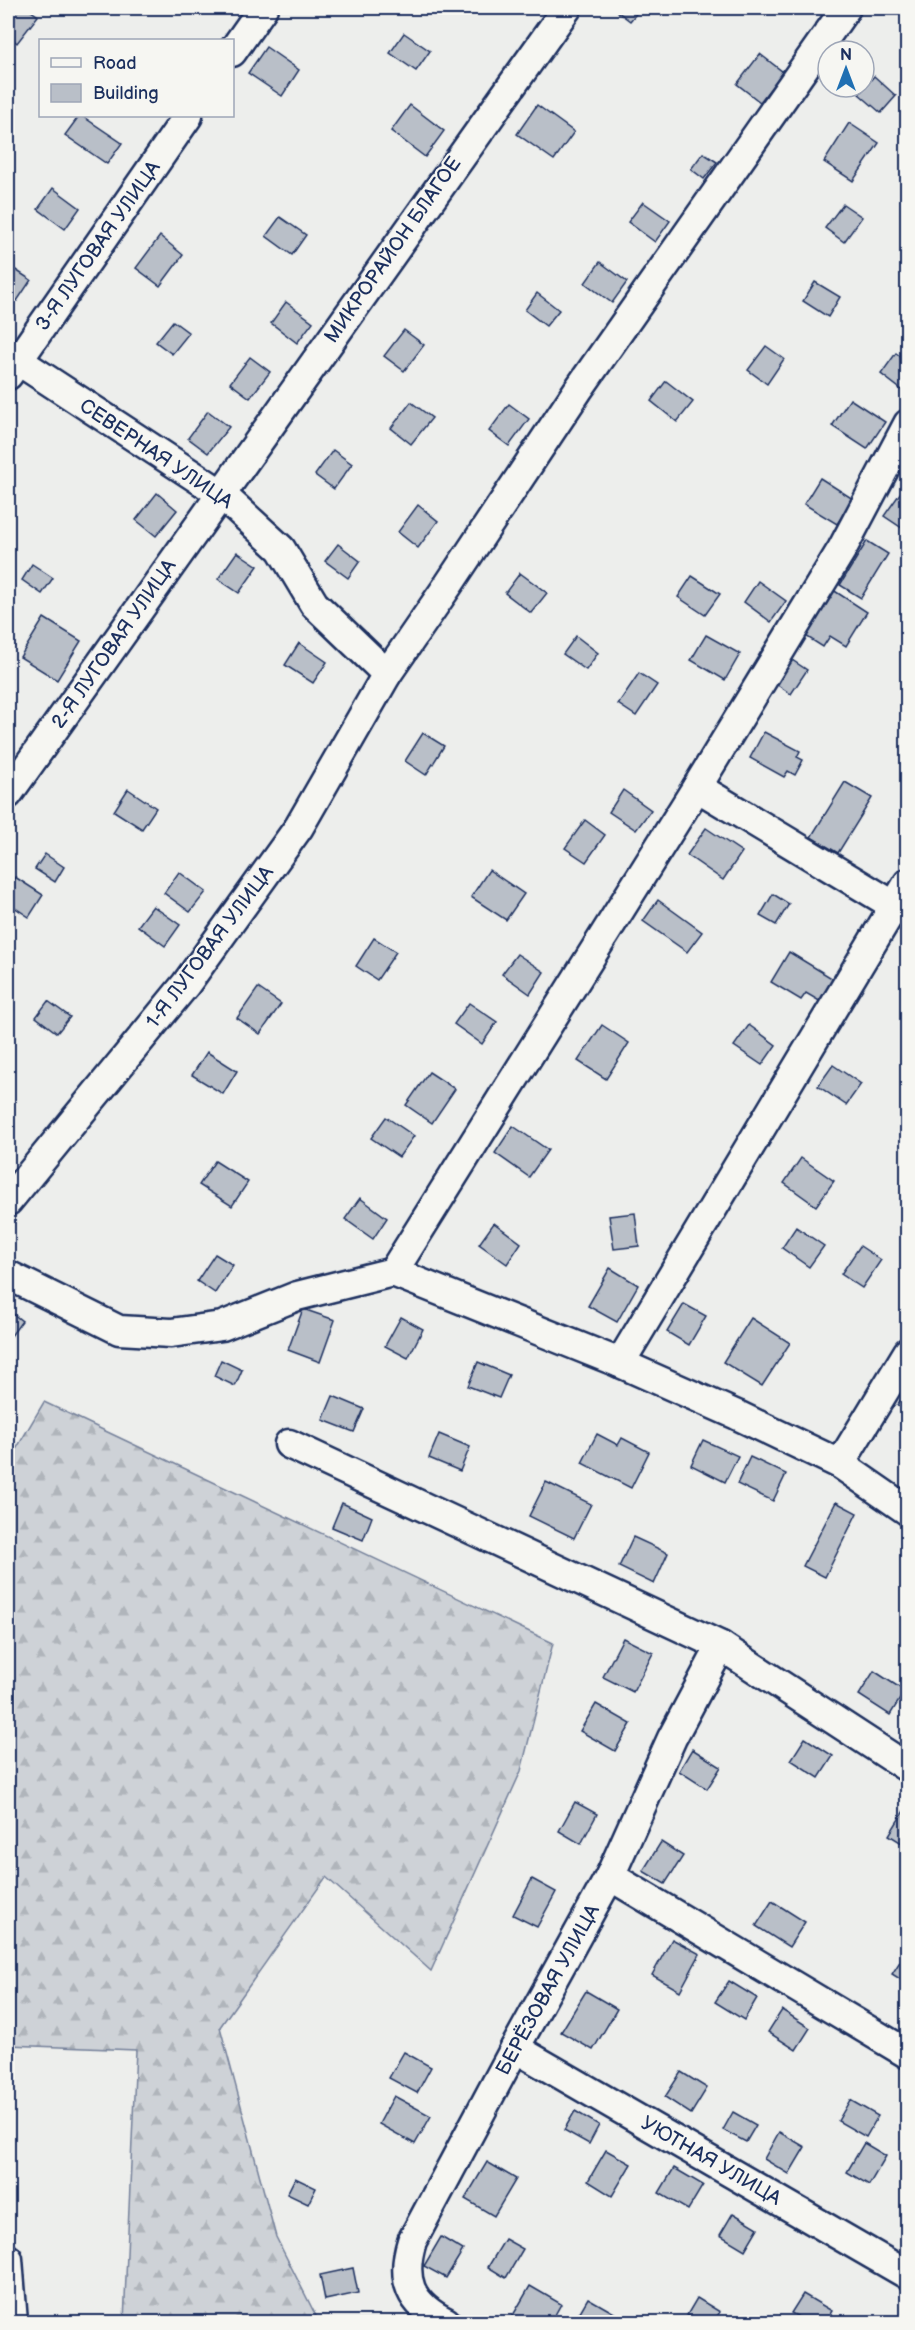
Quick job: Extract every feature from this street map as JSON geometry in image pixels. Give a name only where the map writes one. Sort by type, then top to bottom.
[{"type":"street","points":[[234,49],[263,8]]},
{"type":"street","name":"МИКРОРАЙОН БЛАГОЕ","points":[[220,494],[567,8]]},
{"type":"street","name":"1-Я ЛУГОВАЯ УЛИЦА","points":[[8,1201],[186,984],[292,836],[387,674],[578,390],[846,8]]},
{"type":"street","name":"3-Я ЛУГОВАЯ УЛИЦА","points":[[11,364],[187,117]]},
{"type":"street","name":"СЕВЕРНАЯ УЛИЦА","points":[[11,364],[220,494],[281,549],[314,604],[387,674]]},
{"type":"street","points":[[393,1272],[697,787],[842,549],[908,424]]},
{"type":"street","name":"2-Я ЛУГОВАЯ УЛИЦА","points":[[8,794],[220,494]]},
{"type":"street","points":[[620,1363],[903,901],[697,787]]},
{"type":"street","points":[[8,1275],[118,1329],[171,1333],[222,1326],[297,1296],[393,1272],[620,1363],[737,1414],[840,1464],[908,1511]]},
{"type":"street","points":[[840,1464],[908,1352]]},
{"type":"street","points":[[289,1444],[721,1646],[908,1768]]},
{"type":"street","name":"БЕРЁЗОВАЯ УЛИЦА","points":[[446,2322],[429,2314],[411,2291],[407,2277],[407,2259],[412,2241],[610,1876],[672,1738],[721,1646]]},
{"type":"street","points":[[610,1876],[908,2054]]},
{"type":"street","name":"УЮТНАЯ УЛИЦА","points":[[515,2048],[908,2275]]},
{"type":"street","points":[[8,2259],[13,2322]]},
{"type":"green space","points":[[44,1402],[553,1643],[521,1771],[431,1971],[326,1877],[220,2027],[276,2237],[319,2322],[124,2322],[136,2050],[8,2045],[8,1463]]},
{"type":"building","points":[[13,8],[27,8],[38,16],[17,43],[8,35],[8,14]]},
{"type":"building","points":[[613,8],[641,8],[630,21]]},
{"type":"building","points":[[404,33],[430,51],[416,71],[390,53]]},
{"type":"building","points":[[266,47],[299,70],[282,96],[248,73]]},
{"type":"building","points":[[760,54],[783,72],[760,102],[737,84]]},
{"type":"building","points":[[876,78],[896,96],[881,113],[865,99],[876,99]]},
{"type":"building","points":[[410,105],[444,131],[425,157],[391,131]]},
{"type":"building","points":[[537,105],[574,132],[554,160],[517,134]]},
{"type":"building","points":[[78,117],[83,117],[122,143],[107,164],[65,135]]},
{"type":"building","points":[[849,123],[879,143],[853,181],[824,162]]},
{"type":"building","points":[[703,153],[717,162],[704,179],[691,169]]},
{"type":"building","points":[[53,188],[80,208],[65,229],[38,209]]},
{"type":"building","points":[[643,202],[670,221],[655,242],[628,222]]},
{"type":"building","points":[[843,204],[862,217],[844,242],[825,228]]},
{"type":"building","points":[[280,217],[306,235],[292,255],[266,236]]},
{"type":"building","points":[[160,236],[183,255],[160,286],[136,268]]},
{"type":"building","points":[[600,262],[627,282],[612,303],[585,283]]},
{"type":"building","points":[[8,265],[31,280],[17,301],[8,295]]},
{"type":"building","points":[[815,282],[840,297],[828,317],[803,301]]},
{"type":"building","points":[[537,293],[559,310],[546,326],[525,310]]},
{"type":"building","points":[[286,302],[313,322],[297,343],[271,323]]},
{"type":"building","points":[[173,321],[189,333],[172,354],[156,342]]},
{"type":"building","points":[[404,330],[424,345],[404,371],[384,356]]},
{"type":"building","points":[[766,346],[784,359],[767,384],[748,370]]},
{"type":"building","points":[[896,353],[908,362],[907,394],[881,374]]},
{"type":"building","points":[[250,357],[270,372],[250,398],[230,383]]},
{"type":"building","points":[[666,381],[693,402],[677,422],[651,401]]},
{"type":"building","points":[[850,399],[885,422],[867,449],[832,426]]},
{"type":"building","points":[[411,402],[432,418],[411,444],[391,428]]},
{"type":"building","points":[[509,404],[529,419],[509,446],[489,431]]},
{"type":"building","points":[[208,411],[229,427],[208,453],[188,438]]},
{"type":"building","points":[[333,450],[352,464],[334,489],[315,475]]},
{"type":"building","points":[[820,478],[853,499],[837,524],[804,504]]},
{"type":"building","points":[[908,482],[908,532],[884,516]]},
{"type":"building","points":[[157,493],[177,510],[156,536],[136,520]]},
{"type":"building","points":[[418,505],[438,521],[418,548],[398,532]]},
{"type":"building","points":[[867,541],[888,554],[861,598],[840,585]]},
{"type":"building","points":[[338,544],[360,561],[348,578],[325,561]]},
{"type":"building","points":[[237,552],[258,566],[239,593],[218,579]]},
{"type":"building","points":[[32,564],[53,578],[42,594],[22,580]]},
{"type":"building","points":[[520,573],[547,593],[531,613],[505,593]]},
{"type":"building","points":[[692,576],[720,594],[705,615],[678,597]]},
{"type":"building","points":[[758,581],[786,601],[771,622],[744,602]]},
{"type":"building","points":[[830,588],[867,612],[846,646],[830,636],[823,647],[801,633]]},
{"type":"building","points":[[44,618],[81,641],[57,680],[20,657]]},
{"type":"building","points":[[706,635],[740,654],[725,680],[691,660]]},
{"type":"building","points":[[576,636],[598,653],[586,670],[563,654]]},
{"type":"building","points":[[299,643],[327,662],[313,683],[285,665]]},
{"type":"building","points":[[789,658],[807,670],[791,694],[773,682]]},
{"type":"building","points":[[639,673],[657,685],[636,716],[618,704]]},
{"type":"building","points":[[764,732],[800,751],[797,757],[803,760],[795,775],[788,771],[784,777],[750,758]]},
{"type":"building","points":[[423,733],[444,746],[426,775],[405,761]]},
{"type":"building","points":[[845,782],[872,798],[838,853],[811,837]]},
{"type":"building","points":[[128,789],[156,808],[142,829],[114,811]]},
{"type":"building","points":[[623,790],[651,810],[636,830],[609,812]]},
{"type":"building","points":[[585,820],[605,835],[586,862],[565,848]]},
{"type":"building","points":[[706,828],[742,852],[723,880],[687,855]]},
{"type":"building","points":[[45,854],[64,867],[55,882],[35,869]]},
{"type":"building","points":[[489,870],[524,894],[506,920],[471,897]]},
{"type":"building","points":[[179,872],[206,892],[190,912],[164,893]]},
{"type":"building","points":[[15,877],[43,895],[29,917],[8,903],[8,888]]},
{"type":"building","points":[[773,894],[789,904],[776,925],[760,916]]},
{"type":"building","points":[[658,900],[702,932],[687,952],[643,921]]},
{"type":"building","points":[[153,906],[180,925],[165,946],[138,926]]},
{"type":"building","points":[[374,938],[396,952],[377,980],[356,966]]},
{"type":"building","points":[[789,952],[835,980],[821,1002],[806,993],[801,1000],[771,982]]},
{"type":"building","points":[[517,954],[544,972],[530,994],[502,974]]},
{"type":"building","points":[[258,988],[281,1004],[260,1034],[237,1018]]},
{"type":"building","points":[[48,1001],[70,1017],[57,1033],[36,1017]]},
{"type":"building","points":[[469,1003],[497,1022],[482,1044],[454,1024]]},
{"type":"building","points":[[602,1025],[629,1043],[606,1079],[578,1061]]},
{"type":"building","points":[[749,1025],[776,1045],[762,1065],[734,1046]]},
{"type":"building","points":[[207,1052],[237,1071],[223,1094],[192,1075]]},
{"type":"building","points":[[833,1065],[861,1084],[846,1105],[818,1086]]},
{"type":"building","points":[[429,1072],[455,1089],[432,1123],[406,1105]]},
{"type":"building","points":[[386,1117],[414,1136],[399,1157],[371,1138]]},
{"type":"building","points":[[513,1126],[548,1150],[529,1177],[495,1153]]},
{"type":"building","points":[[801,1158],[834,1181],[816,1206],[784,1183]]},
{"type":"building","points":[[215,1161],[248,1182],[232,1206],[199,1185]]},
{"type":"building","points":[[360,1198],[387,1218],[373,1239],[345,1219]]},
{"type":"building","points":[[635,1213],[639,1246],[614,1249],[609,1216]]},
{"type":"building","points":[[494,1223],[521,1243],[507,1264],[479,1244]]},
{"type":"building","points":[[796,1227],[824,1246],[809,1267],[782,1248]]},
{"type":"building","points":[[860,1246],[881,1260],[862,1288],[841,1274]]},
{"type":"building","points":[[215,1254],[233,1265],[215,1293],[197,1281]]},
{"type":"building","points":[[610,1268],[638,1285],[617,1322],[588,1306]]},
{"type":"building","points":[[684,1304],[706,1316],[689,1345],[667,1332]]},
{"type":"building","points":[[303,1309],[335,1320],[320,1362],[288,1350]]},
{"type":"building","points":[[8,1310],[22,1321],[8,1340]]},
{"type":"building","points":[[401,1317],[423,1329],[408,1358],[385,1346]]},
{"type":"building","points":[[751,1318],[790,1343],[762,1386],[723,1362]]},
{"type":"building","points":[[221,1360],[242,1370],[235,1386],[214,1376]]},
{"type":"building","points":[[478,1362],[509,1375],[499,1398],[468,1386]]},
{"type":"building","points":[[908,1390],[908,1412],[897,1405]]},
{"type":"building","points":[[333,1396],[364,1409],[354,1432],[323,1420]]},
{"type":"building","points":[[439,1434],[470,1447],[460,1471],[429,1458]]},
{"type":"building","points":[[597,1434],[618,1445],[622,1438],[649,1452],[631,1488],[582,1463]]},
{"type":"building","points":[[703,1440],[738,1456],[725,1482],[691,1465]]},
{"type":"building","points":[[750,1457],[786,1474],[773,1501],[737,1484]]},
{"type":"building","points":[[546,1482],[591,1504],[574,1538],[529,1516]]},
{"type":"building","points":[[836,1502],[857,1513],[825,1577],[803,1566]]},
{"type":"building","points":[[342,1503],[372,1517],[363,1540],[332,1527]]},
{"type":"building","points":[[633,1537],[668,1553],[654,1584],[619,1567]]},
{"type":"building","points":[[623,1638],[653,1653],[633,1692],[603,1677]]},
{"type":"building","points":[[874,1671],[905,1691],[890,1715],[859,1695]]},
{"type":"building","points":[[596,1704],[631,1724],[615,1751],[580,1731]]},
{"type":"building","points":[[805,1738],[833,1756],[819,1778],[791,1760]]},
{"type":"building","points":[[692,1749],[721,1767],[707,1789],[679,1771]]},
{"type":"building","points":[[575,1802],[597,1814],[581,1844],[559,1831]]},
{"type":"building","points":[[908,1806],[908,1847],[889,1835]]},
{"type":"building","points":[[661,1842],[683,1856],[665,1884],[643,1871]]},
{"type":"building","points":[[532,1879],[556,1892],[537,1927],[513,1915]]},
{"type":"building","points":[[772,1901],[805,1922],[789,1947],[756,1926]]},
{"type":"building","points":[[672,1939],[700,1954],[680,1991],[652,1975]]},
{"type":"building","points":[[908,1949],[908,1984],[892,1974]]},
{"type":"building","points":[[729,1981],[757,1998],[744,2020],[715,2002]]},
{"type":"building","points":[[586,1991],[617,2009],[593,2050],[561,2032]]},
{"type":"building","points":[[782,2010],[810,2028],[796,2050],[768,2032]]},
{"type":"building","points":[[404,2052],[431,2067],[417,2093],[389,2078]]},
{"type":"building","points":[[681,2072],[707,2088],[691,2114],[665,2097]]},
{"type":"building","points":[[394,2096],[431,2116],[415,2144],[379,2124]]},
{"type":"building","points":[[850,2100],[878,2116],[866,2137],[838,2121]]},
{"type":"building","points":[[575,2111],[599,2125],[589,2144],[564,2130]]},
{"type":"building","points":[[733,2112],[756,2125],[746,2142],[723,2130]]},
{"type":"building","points":[[779,2132],[805,2147],[789,2174],[764,2159]]},
{"type":"building","points":[[864,2143],[886,2156],[869,2185],[847,2172]]},
{"type":"building","points":[[606,2150],[631,2164],[612,2196],[588,2181]]},
{"type":"building","points":[[487,2162],[516,2179],[494,2216],[465,2199]]},
{"type":"building","points":[[674,2168],[703,2185],[688,2210],[659,2193]]},
{"type":"building","points":[[295,2178],[316,2188],[308,2204],[287,2194]]},
{"type":"building","points":[[733,2213],[758,2228],[745,2250],[720,2235]]},
{"type":"building","points":[[441,2237],[463,2250],[446,2278],[424,2266]]},
{"type":"building","points":[[505,2239],[523,2249],[506,2278],[488,2267]]},
{"type":"building","points":[[353,2268],[358,2293],[325,2300],[320,2275]]},
{"type":"building","points":[[530,2286],[561,2304],[551,2322],[521,2322],[512,2317]]},
{"type":"building","points":[[803,2294],[832,2311],[825,2322],[808,2322],[791,2313]]},
{"type":"building","points":[[588,2298],[630,2322],[574,2322]]},
{"type":"building","points":[[697,2298],[720,2312],[713,2322],[699,2322],[687,2315]]}]
